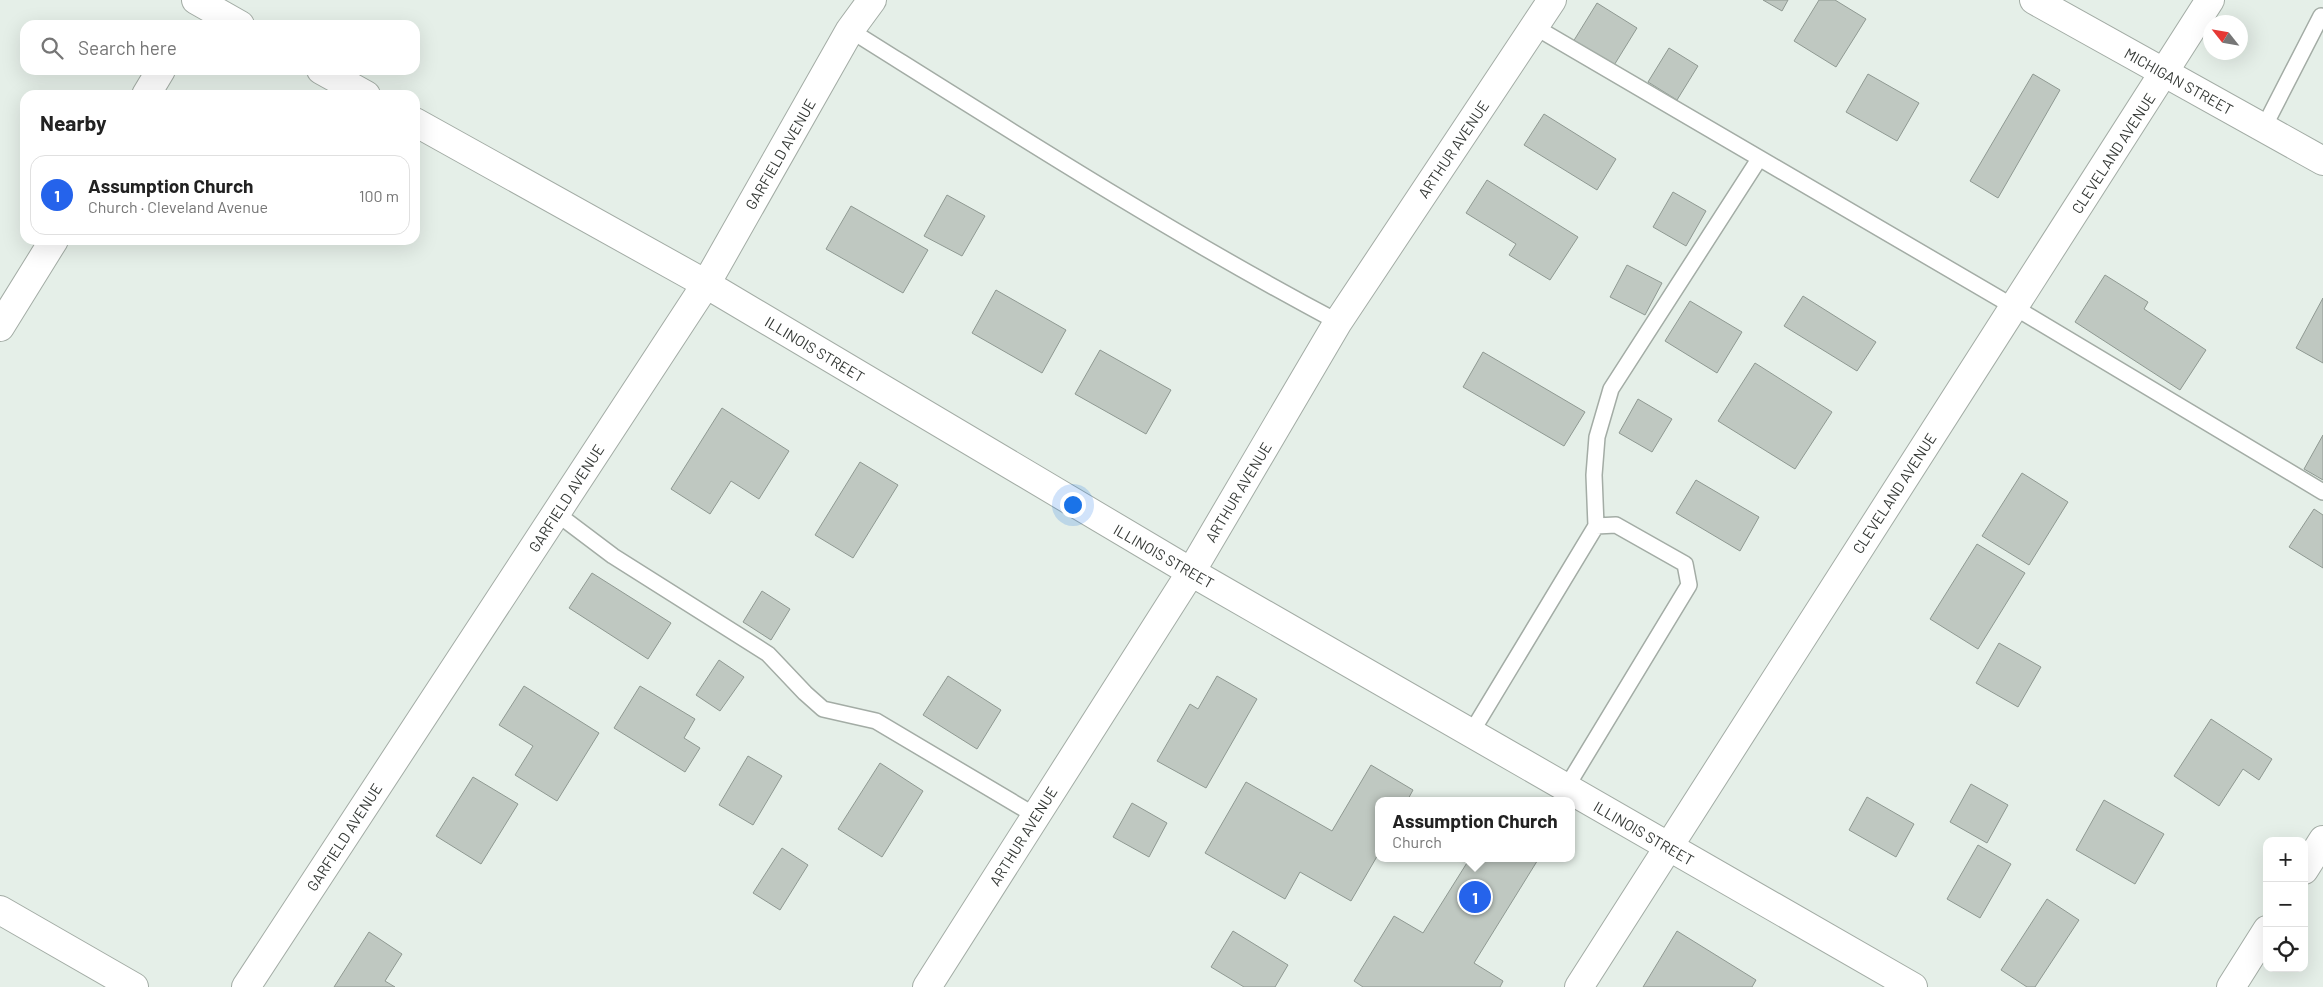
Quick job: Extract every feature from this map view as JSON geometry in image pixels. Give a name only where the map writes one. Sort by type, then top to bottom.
[{"type":"street","name":"GARFIELD AVENUE","points":[[246,987],[706,284],[850,30],[872,0]]},
{"type":"street","name":"ARTHUR AVENUE","points":[[927,987],[1190,572],[1338,322],[1552,0]]},
{"type":"street","name":"MICHIGAN STREET","points":[[2034,0],[2323,161]]},
{"type":"street","name":"CLEVELAND AVENUE","points":[[1578,987],[2210,0]]},
{"type":"street","points":[[205,8],[230,20]]},
{"type":"street","points":[[149,90],[158,75]]},
{"type":"street","points":[[330,75],[357,90]]},
{"type":"street","name":"ILLINOIS STREET","points":[[420,125],[706,284],[1190,572],[1913,987]]},
{"type":"street","points":[[0,327],[51,245]]},
{"type":"street","points":[[2308,864],[2323,840]]},
{"type":"street","points":[[0,910],[134,987]]},
{"type":"street","points":[[2231,987],[2263,936]]},
{"type":"lane","points":[[2264,127],[2322,15]]},
{"type":"lane","points":[[1535,27],[2323,492]]},
{"type":"lane","points":[[850,30],[1098,186],[1241,270],[1338,322]]},
{"type":"lane","points":[[1471,733],[1596,526],[1594,475],[1597,437],[1611,389],[1759,159]]},
{"type":"lane","points":[[556,513],[613,556],[768,654],[823,709],[876,721],[1036,816]]},
{"type":"lane","points":[[1566,788],[1689,585],[1685,564],[1616,525],[1596,526]]},
{"type":"building","points":[[1763,0],[1788,0],[1782,11]]},
{"type":"building","points":[[1819,0],[1835,0],[1866,19],[1836,67],[1794,41]]},
{"type":"building","points":[[1597,3],[1637,28],[1608,75],[1568,50]]},
{"type":"building","points":[[1669,48],[1698,66],[1677,100],[1648,82]]},
{"type":"building","points":[[1868,74],[1919,103],[1897,141],[1846,112]]},
{"type":"building","points":[[2033,74],[2060,90],[1998,198],[1970,181]]},
{"type":"building","points":[[1544,114],[1616,159],[1597,190],[1524,145]]},
{"type":"building","points":[[1487,180],[1578,237],[1550,280],[1509,255],[1516,244],[1466,213]]},
{"type":"building","points":[[1673,192],[1706,211],[1686,246],[1653,227]]},
{"type":"building","points":[[947,195],[985,216],[962,256],[924,236]]},
{"type":"building","points":[[851,206],[928,250],[903,293],[826,249]]},
{"type":"building","points":[[1627,265],[1662,283],[1645,315],[1610,297]]},
{"type":"building","points":[[2105,275],[2148,302],[2144,309],[2206,350],[2180,390],[2075,322]]},
{"type":"building","points":[[996,290],[1066,330],[1042,373],[972,333]]},
{"type":"building","points":[[1803,296],[1876,342],[1857,371],[1784,326]]},
{"type":"building","points":[[2323,298],[2323,363],[2296,348]]},
{"type":"building","points":[[1690,301],[1742,332],[1717,373],[1665,341]]},
{"type":"building","points":[[1100,350],[1171,390],[1146,434],[1075,394]]},
{"type":"building","points":[[1483,352],[1585,412],[1564,446],[1463,387]]},
{"type":"building","points":[[1755,363],[1832,412],[1795,469],[1718,421]]},
{"type":"building","points":[[1638,399],[1672,419],[1652,452],[1619,433]]},
{"type":"building","points":[[722,408],[789,451],[759,499],[731,481],[710,514],[671,489]]},
{"type":"building","points":[[2323,435],[2323,480],[2304,469]]},
{"type":"building","points":[[860,462],[898,485],[853,558],[815,535]]},
{"type":"building","points":[[2022,473],[2068,502],[2029,565],[1982,536]]},
{"type":"building","points":[[1696,480],[1759,517],[1740,551],[1676,513]]},
{"type":"building","points":[[2314,509],[2323,515],[2323,568],[2289,547]]},
{"type":"building","points":[[1977,544],[2025,573],[1978,649],[1930,619]]},
{"type":"building","points":[[592,573],[671,623],[648,659],[569,608]]},
{"type":"building","points":[[762,591],[790,609],[771,640],[743,622]]},
{"type":"building","points":[[1999,643],[2041,667],[2018,707],[1976,683]]},
{"type":"building","points":[[719,660],[744,677],[720,711],[696,695]]},
{"type":"building","points":[[948,676],[1001,710],[977,749],[923,715]]},
{"type":"building","points":[[1217,676],[1257,699],[1206,788],[1157,761],[1190,704],[1198,709]]},
{"type":"building","points":[[524,686],[599,733],[557,801],[515,775],[533,746],[499,725]]},
{"type":"building","points":[[640,686],[695,719],[684,738],[700,748],[685,772],[614,728]]},
{"type":"building","points":[[2211,719],[2272,759],[2259,780],[2243,769],[2219,806],[2174,776]]},
{"type":"building","points":[[748,756],[782,776],[753,825],[719,805]]},
{"type":"building","points":[[880,763],[923,791],[882,857],[838,829]]},
{"type":"building","points":[[1371,765],[1413,790],[1409,797],[1375,797],[1375,860],[1351,901],[1300,872],[1285,899],[1205,853],[1246,782],[1332,831]]},
{"type":"building","points":[[473,777],[518,804],[481,864],[436,836]]},
{"type":"building","points":[[1971,784],[2008,805],[1987,843],[1950,822]]},
{"type":"building","points":[[1867,797],[1914,824],[1896,857],[1849,830]]},
{"type":"building","points":[[2104,800],[2164,834],[2135,884],[2076,850]]},
{"type":"building","points":[[1132,803],[1167,823],[1149,857],[1113,837]]},
{"type":"building","points":[[1978,845],[2011,864],[1980,918],[1947,899]]},
{"type":"building","points":[[782,848],[808,865],[780,910],[753,893]]},
{"type":"building","points":[[1467,862],[1537,862],[1474,963],[1503,981],[1500,987],[1363,987],[1354,981],[1394,916],[1423,933]]},
{"type":"building","points":[[2047,899],[2079,920],[2035,987],[2027,987],[2001,970]]},
{"type":"building","points":[[1233,931],[1288,965],[1275,987],[1244,987],[1211,967]]},
{"type":"building","points":[[1677,931],[1756,980],[1752,987],[1643,987]]},
{"type":"building","points":[[369,932],[402,954],[385,981],[395,987],[334,987]]},
{"type":"place","name":"Assumption Church","points":[[1475,897]]}]
